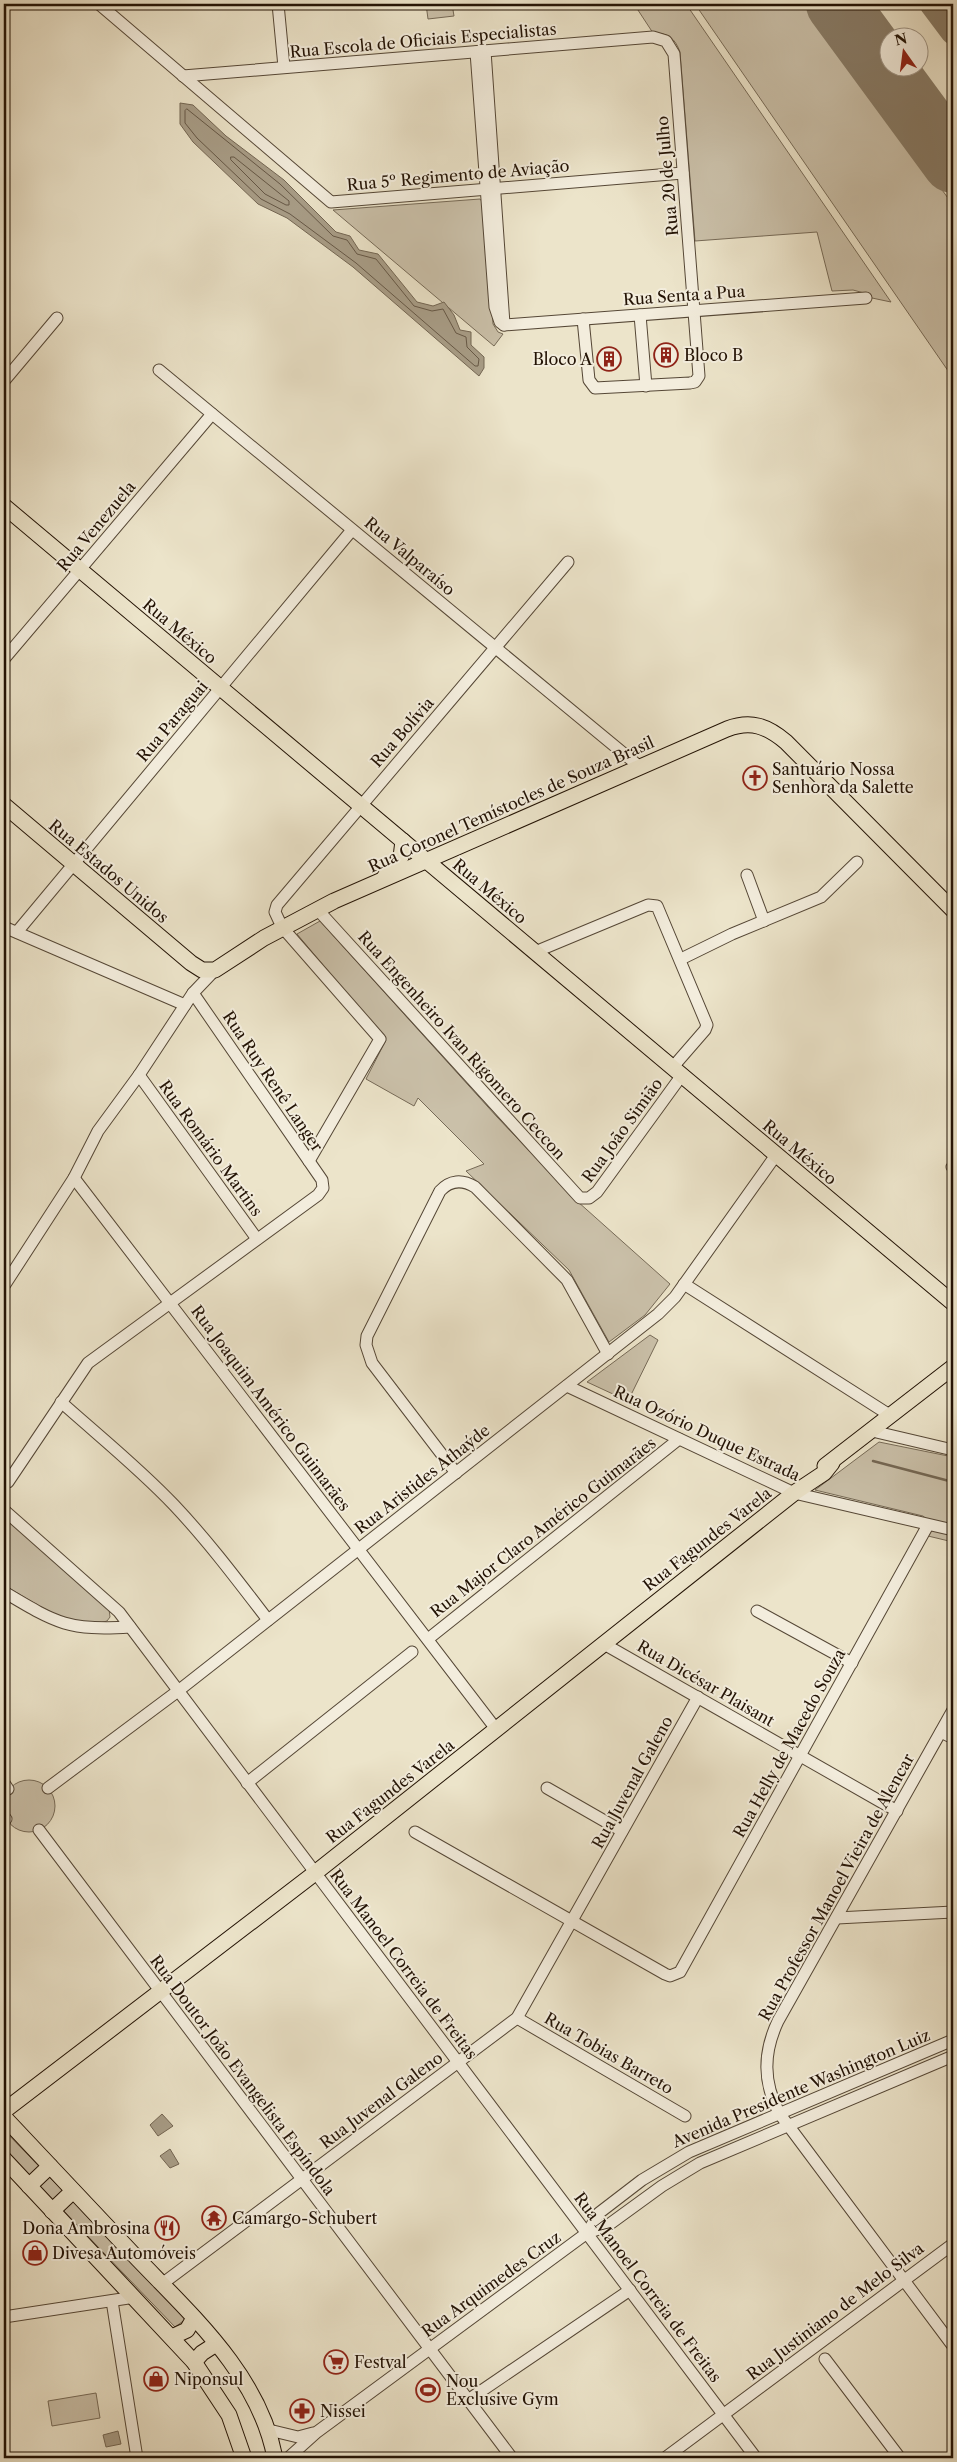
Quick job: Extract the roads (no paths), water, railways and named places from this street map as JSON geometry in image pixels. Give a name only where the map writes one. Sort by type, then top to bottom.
[{"type":"main road","name":"Rua México","points":[[4,506],[953,1303]]},
{"type":"main road","name":"Rua Coronel Temístocles de Souza Brasil","points":[[216,970],[282,927],[317,909],[737,725],[756,724],[776,734],[786,742],[953,910]]},
{"type":"main road","name":"Rua Estados Unidos","points":[[4,805],[191,964],[202,970],[216,970]]},
{"type":"main road","points":[[380,880],[399,862],[403,842]]},
{"type":"main road","name":"Rua Fagundes Varela","points":[[4,2111],[315,1873],[794,1493],[824,1473],[832,1463],[953,1367]]},
{"type":"main road","points":[[4,2117],[194,2318],[216,2344],[249,2388],[268,2430],[275,2458]]},
{"type":"main road","points":[[4,2159],[194,2362],[229,2415],[244,2458]]},
{"type":"main road","points":[[29,2186],[50,2166]]},
{"type":"main road","points":[[52,2211],[73,2190]]},
{"type":"main road","points":[[172,2337],[187,2330],[194,2318]]},
{"type":"main road","points":[[194,2362],[202,2353],[216,2344]]},
{"type":"street","name":"Rua 5º Regimento de Aviação","points":[[99,4],[330,202],[683,173]]},
{"type":"street","points":[[278,4],[284,68]]},
{"type":"street","name":"Rua Escola de Oficiais Especialistas","points":[[183,76],[653,37],[666,41]]},
{"type":"street","name":"Rua 20 de Julho","points":[[646,386],[690,383],[697,380],[699,370],[674,54],[666,41]]},
{"type":"street","points":[[481,51],[490,189]]},
{"type":"street","name":"Rua Senta a Pua","points":[[490,189],[504,325],[866,298]]},
{"type":"street","points":[[583,319],[591,385],[600,390],[646,386],[640,315]]},
{"type":"street","points":[[4,381],[57,318]]},
{"type":"street","name":"Rua Valparaíso","points":[[159,370],[640,767]]},
{"type":"street","name":"Rua Venezuela","points":[[4,659],[212,414]]},
{"type":"street","name":"Rua Paraguai","points":[[17,932],[352,530]]},
{"type":"street","name":"Rua Bolívia","points":[[282,927],[275,912],[281,898],[568,562]]},
{"type":"street","points":[[535,952],[653,904],[660,909],[680,959],[821,897],[857,862]]},
{"type":"street","points":[[747,875],[764,921]]},
{"type":"street","name":"Rua Engenheiro Ivan Rigomero Ceccon","points":[[317,909],[576,1195],[584,1199]]},
{"type":"street","points":[[4,927],[185,1005]]},
{"type":"street","points":[[282,927],[380,1039],[309,1161]]},
{"type":"street","name":"Rua João Simião","points":[[584,1199],[597,1192],[705,1030],[707,1025],[680,959]]},
{"type":"street","points":[[191,964],[195,978],[193,993]]},
{"type":"street","points":[[4,1286],[74,1178],[92,1140],[139,1075],[193,993],[216,970]]},
{"type":"street","name":"Rua Ruy Renê Langer","points":[[193,993],[322,1180],[323,1188],[318,1195],[257,1239]]},
{"type":"street","name":"Rua Romário Martins","points":[[139,1075],[257,1239]]},
{"type":"street","name":"Rua Aristides Athaýde","points":[[48,1788],[178,1691],[658,1314],[684,1284],[776,1156]]},
{"type":"street","name":"Rua Joaquim Américo Guimarães","points":[[74,1178],[496,1729]]},
{"type":"street","points":[[456,1473],[372,1363],[366,1345],[367,1336],[440,1191],[446,1185],[461,1181],[475,1187],[559,1272],[573,1289],[608,1354]]},
{"type":"street","points":[[4,1483],[8,1482],[88,1363],[257,1239]]},
{"type":"street","points":[[684,1284],[891,1416]]},
{"type":"street","name":"Rua Ozório Duque Estrada","points":[[567,1386],[794,1493],[953,1530]]},
{"type":"street","points":[[61,1402],[174,1504],[208,1543],[268,1620]]},
{"type":"street","points":[[872,1431],[953,1450]]},
{"type":"street","name":"Rua Major Claro Américo Guimarães","points":[[428,1639],[679,1439]]},
{"type":"street","name":"Rua Manoel Correia de Freitas","points":[[4,1510],[110,1602],[130,1627],[756,2458]]},
{"type":"street","name":"Rua Helly de Macedo Souza","points":[[572,1921],[665,1974],[675,1975],[684,1968],[928,1525]]},
{"type":"street","points":[[4,1592],[45,1616],[69,1626],[103,1629],[130,1627]]},
{"type":"street","points":[[757,1611],[852,1663]]},
{"type":"street","name":"Rua Dicésar Plaisant","points":[[604,1644],[897,1810]]},
{"type":"street","points":[[248,1782],[412,1652]]},
{"type":"street","name":"Rua Juvenal Galeno","points":[[162,2284],[517,2018],[698,1697]]},
{"type":"street","name":"Rua Professor Manoel Vieira de Alencar","points":[[953,1710],[772,2035],[767,2054],[766,2076],[770,2094],[788,2126],[953,2346]]},
{"type":"street","points":[[941,1732],[953,1738]]},
{"type":"street","points":[[547,1788],[622,1831]]},
{"type":"street","name":"Rua Doutor João Evangelista Espíndola","points":[[39,1830],[512,2458]]},
{"type":"street","points":[[415,1832],[572,1921]]},
{"type":"street","points":[[836,1918],[953,1912]]},
{"type":"street","name":"Rua Tobias Barreto","points":[[517,2018],[686,2116]]},
{"type":"street","name":"Avenida Presidente Washington Luiz","points":[[587,2233],[599,2213],[659,2169],[707,2143],[953,2040]]},
{"type":"street","name":"Avenida Presidente Washington Luiz","points":[[587,2233],[607,2226],[662,2186],[700,2163],[953,2056]]},
{"type":"street","name":"Rua Arquimedes Cruz","points":[[288,2458],[317,2432],[587,2233]]},
{"type":"street","name":"Rua Justiniano de Melo Silva","points":[[665,2458],[953,2244]]},
{"type":"street","points":[[468,2400],[630,2290]]},
{"type":"street","points":[[4,2318],[135,2297]]},
{"type":"street","points":[[112,2300],[137,2458]]},
{"type":"street","points":[[826,2359],[900,2458]]},
{"type":"street","name":"Rua Arquimedes Cruz","points":[[268,2430],[298,2437],[317,2432]]},
{"type":"water","points":[[180,103],[193,105],[226,136],[284,180],[336,232],[350,236],[359,250],[378,254],[417,302],[433,306],[444,302],[454,315],[460,330],[471,332],[471,345],[484,357],[484,368],[479,376],[353,267],[287,218],[258,204],[193,142],[180,124]]},
{"type":"water","points":[[162,2114],[173,2126],[158,2136],[150,2125]]},
{"type":"water","points":[[170,2149],[179,2164],[170,2168],[160,2156]]},
{"type":"water","points":[[118,2431],[121,2444],[106,2447],[103,2435]]},
{"type":"waterway","points":[[873,1461],[953,1482]]},
{"type":"place","name":"Bloco B","points":[[666,355]]},
{"type":"place","name":"Bloco A","points":[[609,359]]},
{"type":"place","name":"Santuário Nossa Senhora da Salette","points":[[755,778]]},
{"type":"place","name":"Camargo-Schubert","points":[[214,2218]]},
{"type":"place","name":"Dona Ambrosina","points":[[167,2228]]},
{"type":"place","name":"Divesa Automóveis","points":[[35,2253]]},
{"type":"place","name":"Festval","points":[[336,2362]]},
{"type":"place","name":"Niponsul","points":[[156,2379]]},
{"type":"place","name":"Nou Exclusive Gym","points":[[428,2390]]},
{"type":"place","name":"Nissei","points":[[302,2411]]}]
